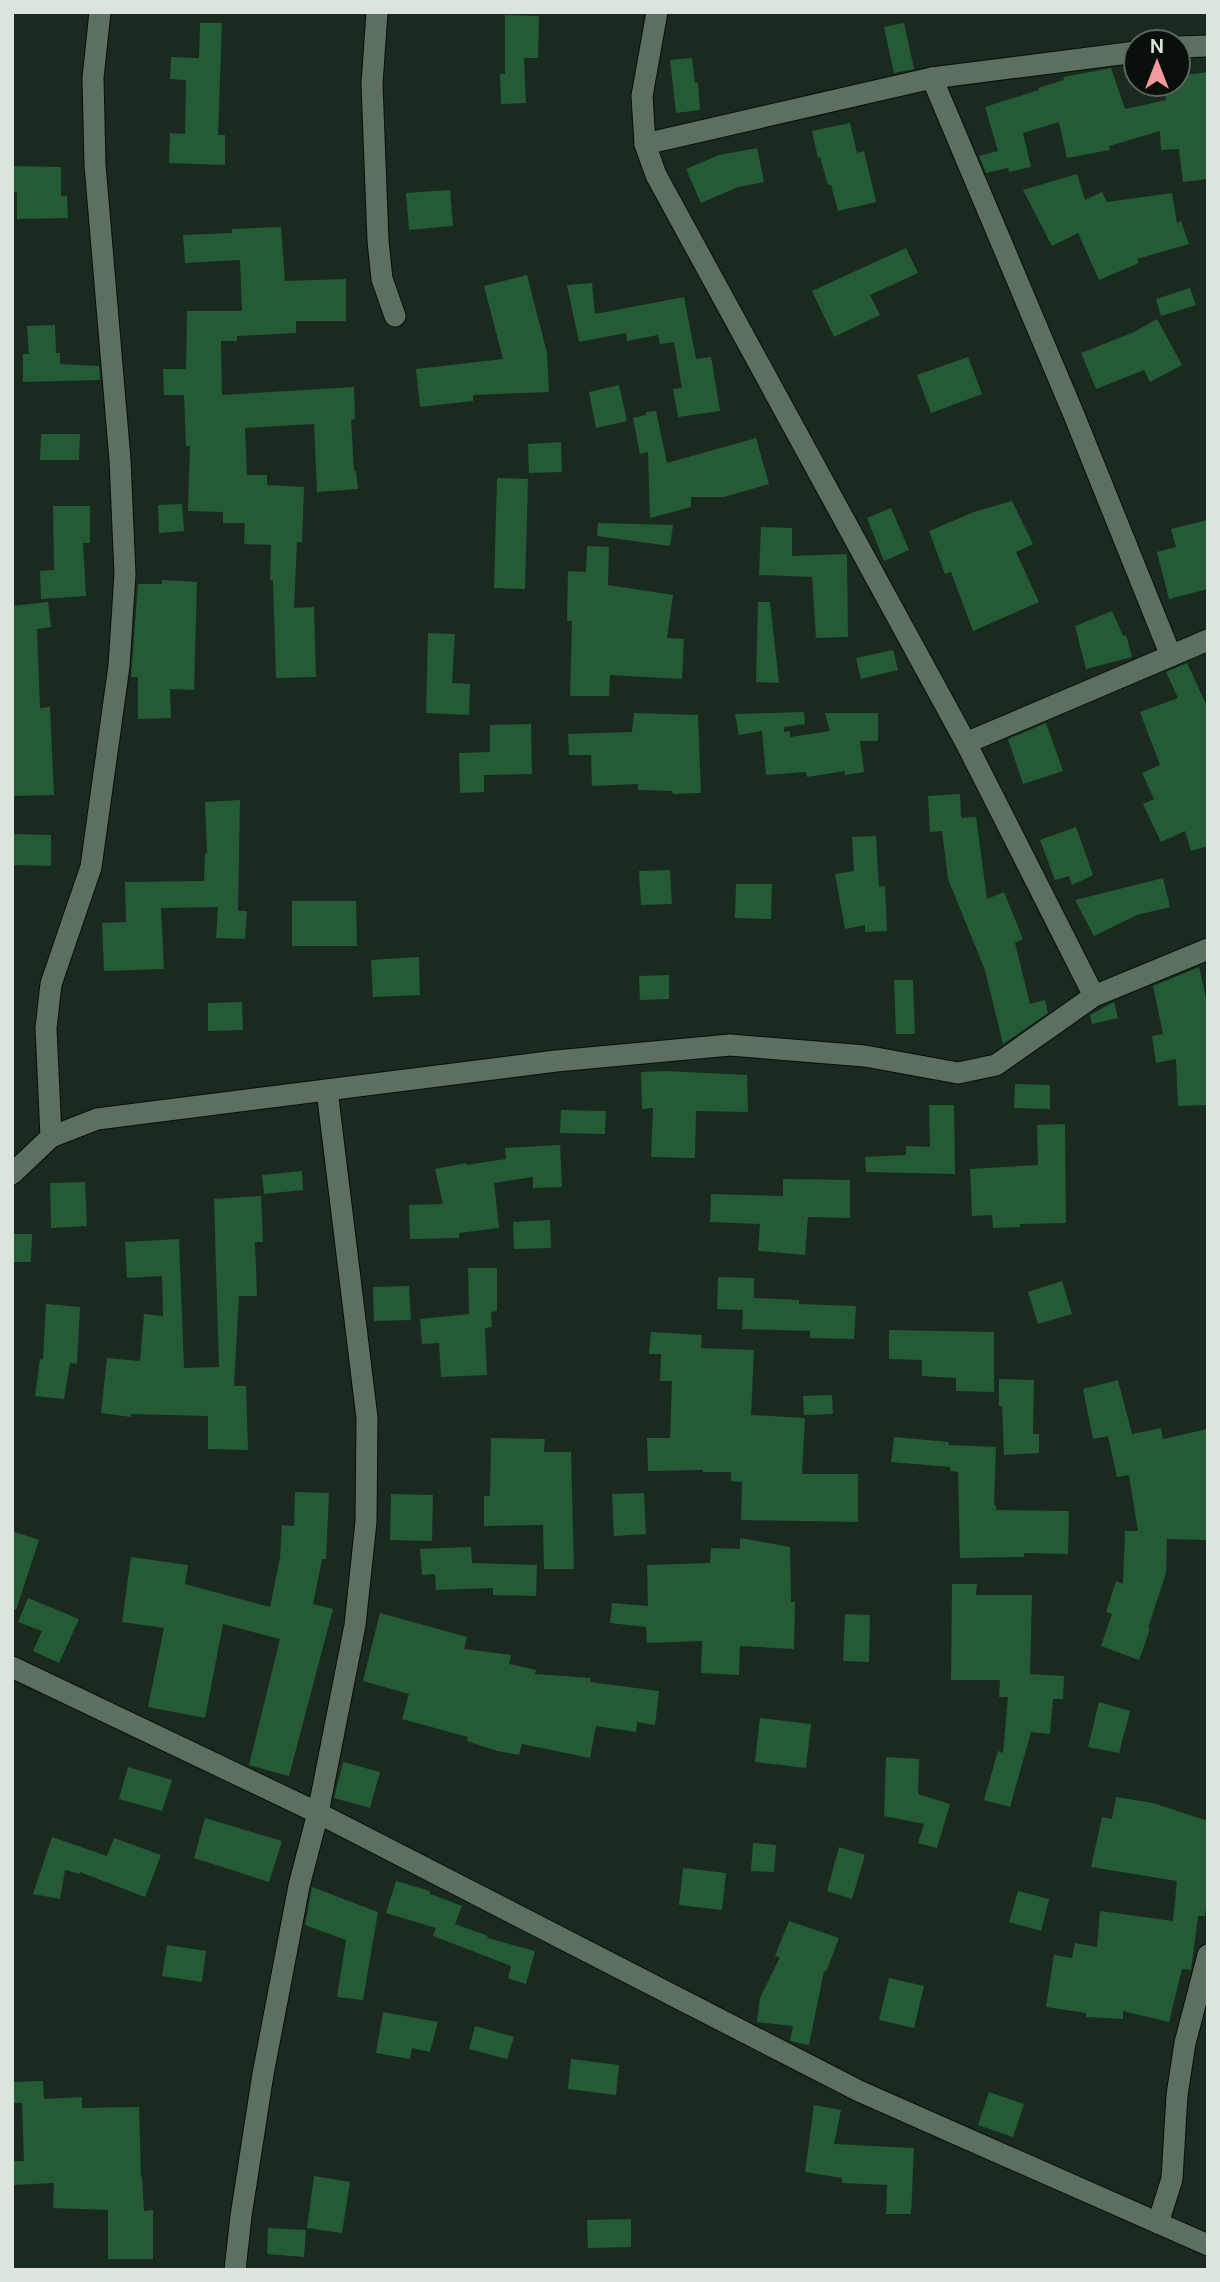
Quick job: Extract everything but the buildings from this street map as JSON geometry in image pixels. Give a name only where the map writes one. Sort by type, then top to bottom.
[{"type":"street","points":[[51,1137],[46,1028],[51,984],[91,867],[119,666],[125,574],[120,460],[94,165],[93,78],[100,12]]},
{"type":"street","points":[[377,12],[372,84],[378,241],[382,279],[395,316]]},
{"type":"street","points":[[657,12],[642,96],[645,144],[656,175],[965,743],[1094,996]]},
{"type":"street","points":[[645,144],[932,78],[1122,54]]},
{"type":"street","points":[[932,78],[1074,415],[1171,656]]},
{"type":"street","points":[[965,743],[1208,640]]},
{"type":"street","points":[[12,1174],[51,1137],[97,1119],[556,1061],[730,1045],[865,1056],[958,1073],[996,1065],[1094,996],[1208,949]]},
{"type":"street","points":[[235,2270],[263,2074],[299,1885],[318,1812],[355,1625],[366,1522],[368,1418],[327,1090]]},
{"type":"street","points":[[12,1667],[318,1812],[859,2091],[1208,2245]]},
{"type":"street","points":[[1158,2223],[1172,2179],[1177,2095],[1185,2043],[1208,1955]]}]
